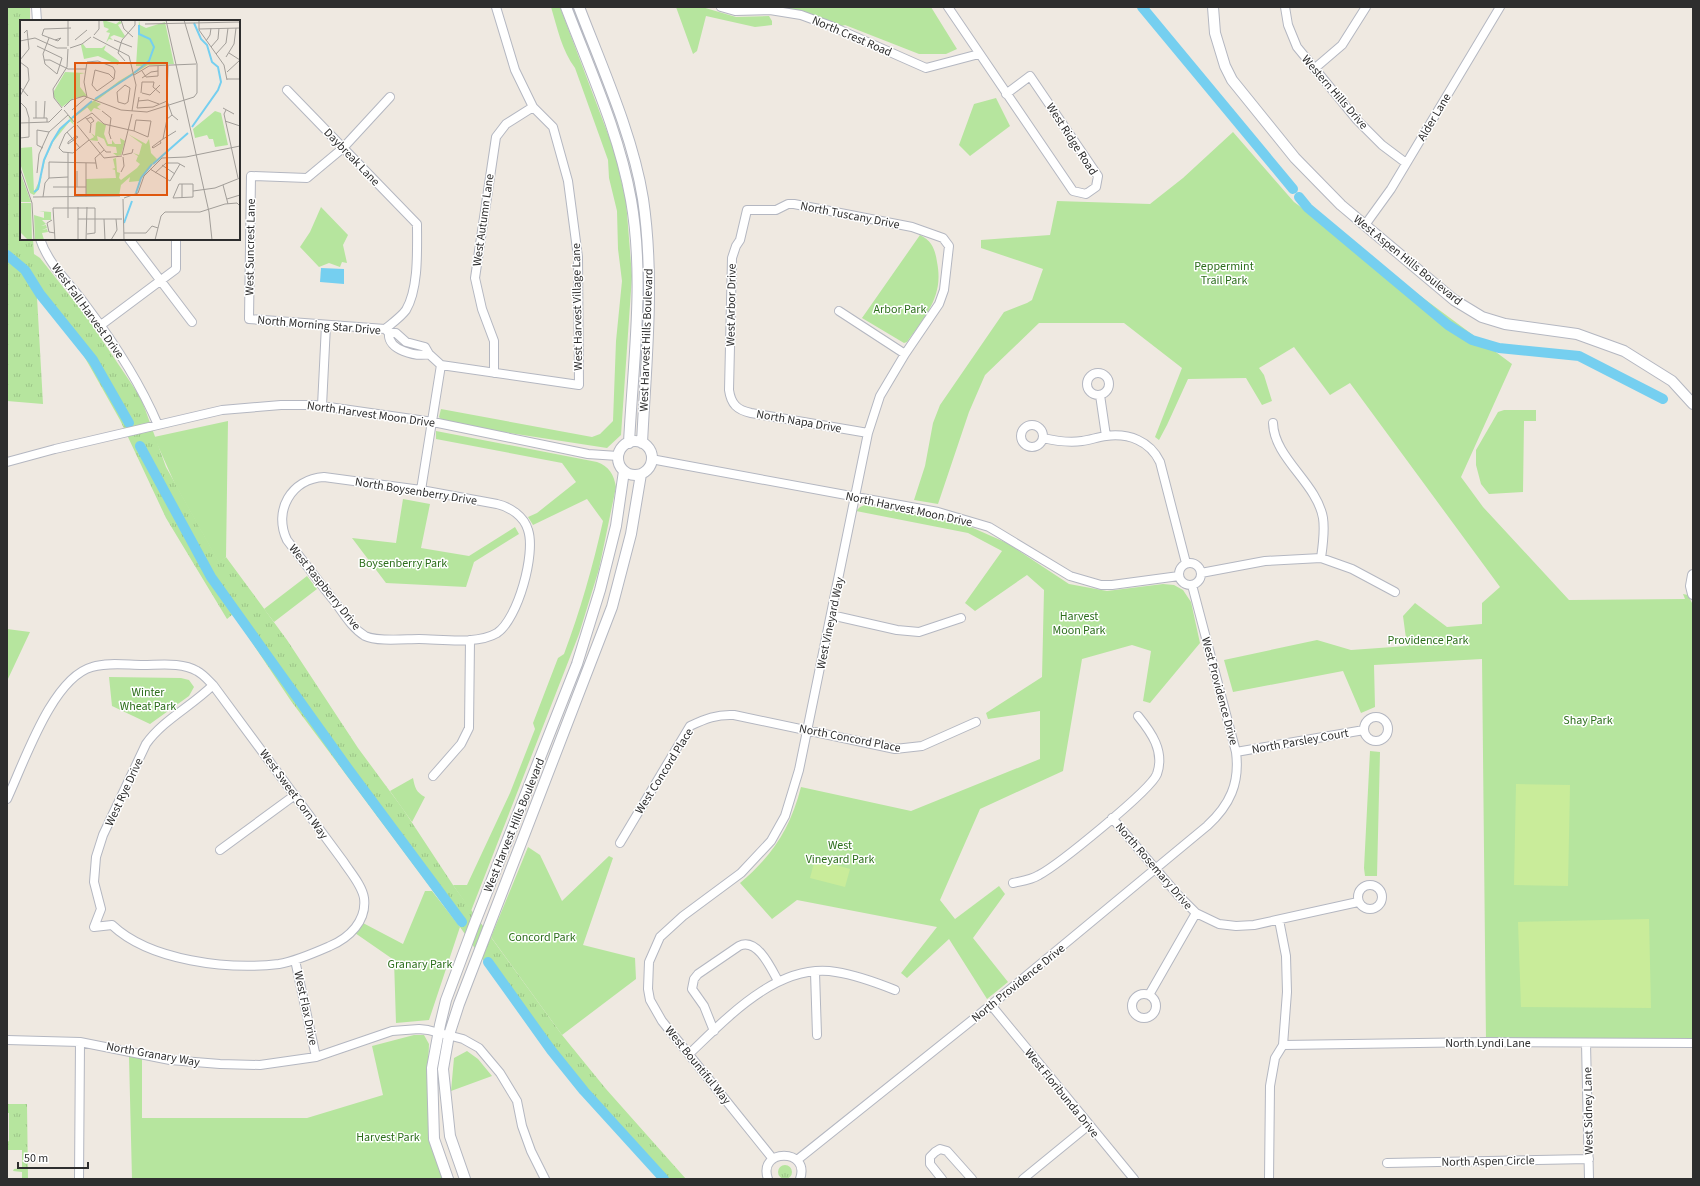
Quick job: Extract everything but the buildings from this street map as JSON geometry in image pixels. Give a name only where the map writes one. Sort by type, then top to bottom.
[{"type":"street","points":[[36,7],[36,20]]},
{"type":"street","name":"West Harvest Village Lane","points":[[494,373],[579,385],[578,257],[568,181],[553,127],[533,107],[515,70],[496,7]]},
{"type":"street","name":"West Harvest Hills Boulevard","points":[[566,7],[616,139],[631,200],[638,294],[629,442]]},
{"type":"street","name":"West Harvest Hills Boulevard","points":[[579,7],[627,136],[643,198],[650,294],[642,443]]},
{"type":"street","name":"North Crest Road","points":[[721,7],[735,10],[770,10],[801,15],[831,26],[926,68],[979,54]]},
{"type":"street","name":"West Ridge Road","points":[[948,7],[1006,94],[1073,191],[1086,194],[1096,187],[1098,176],[1030,76],[1006,94]]},
{"type":"street","name":"West Aspen Hills Boulevard","points":[[1213,7],[1215,33],[1225,66],[1232,80],[1295,158],[1341,204],[1454,300],[1482,318],[1505,324],[1577,334],[1624,351],[1672,381],[1693,404]]},
{"type":"street","name":"Western Hills Drive","points":[[1285,7],[1288,25],[1293,40],[1314,69],[1361,124],[1382,145],[1406,163]]},
{"type":"street","points":[[1314,69],[1342,46],[1366,7]]},
{"type":"street","name":"Alder Lane","points":[[1365,225],[1383,201],[1500,7]]},
{"type":"street","name":"Daybreak Lane","points":[[287,90],[417,224],[413,292],[405,311],[387,331]]},
{"type":"street","points":[[343,148],[390,97]]},
{"type":"street","name":"West Autumn Lane","points":[[494,373],[494,341],[482,309],[475,278],[478,247],[496,136],[506,124],[533,107]]},
{"type":"street","name":"West Suncrest Lane","points":[[249,319],[251,176],[307,178],[343,148]]},
{"type":"street","name":"North Tuscany Drive","points":[[747,210],[776,210],[788,204],[794,204],[912,227],[943,238],[949,246]]},
{"type":"street","name":"West Arbor Drive","points":[[733,403],[729,390],[732,258],[736,246],[740,240],[747,210]]},
{"type":"street","name":"West Fall Harvest Drive","points":[[40,240],[52,263],[101,325],[139,386],[158,425]]},
{"type":"street","points":[[130,240],[192,322]]},
{"type":"street","points":[[101,325],[176,269],[176,240]]},
{"type":"street","name":"West Vineyard Way","points":[[649,962],[660,937],[741,873],[771,841],[779,830],[790,803],[808,730],[868,433],[880,396],[905,354],[939,304],[944,290],[949,246]]},
{"type":"street","points":[[839,311],[905,354]]},
{"type":"street","name":"North Morning Star Drive","points":[[249,319],[326,325],[396,333],[406,342],[426,347],[429,354],[441,365]]},
{"type":"street","points":[[322,406],[326,325]]},
{"type":"street","points":[[421,490],[441,365],[494,373]]},
{"type":"street","points":[[1100,395],[1106,436]]},
{"type":"street","name":"North Napa Drive","points":[[733,403],[740,410],[751,413],[868,433]]},
{"type":"street","name":"North Harvest Moon Drive","points":[[7,462],[55,449],[222,410],[281,405],[322,406],[433,422],[588,454],[618,456]]},
{"type":"street","points":[[1273,423],[1273,434],[1279,447],[1310,489],[1323,516],[1325,533],[1321,558]]},
{"type":"street","points":[[1043,438],[1057,442],[1083,441],[1106,436],[1128,436],[1141,441],[1152,449],[1156,455],[1186,563]]},
{"type":"street","points":[[629,442],[642,443],[651,453],[652,459],[646,471],[640,474],[629,474],[624,472],[619,465],[618,456],[624,446],[629,442]]},
{"type":"street","name":"North Harvest Moon Drive","points":[[652,459],[938,512],[989,526],[1070,576],[1101,584],[1112,585],[1179,576]]},
{"type":"street","name":"West Harvest Hills Boulevard","points":[[448,1179],[434,1139],[432,1068],[446,1000],[577,664],[600,590],[616,526],[624,472]]},
{"type":"street","name":"West Harvest Hills Boulevard","points":[[465,1179],[450,1136],[444,1069],[449,1035],[612,607],[630,534],[640,474]]},
{"type":"street","name":"North Boysenberry Drive","points":[[297,486],[312,478],[324,477],[421,490],[502,505],[519,515],[528,528],[530,537],[530,555],[524,579],[512,614],[498,632],[481,639],[470,640]]},
{"type":"street","name":"West Raspberry Drive","points":[[297,486],[287,498],[282,514],[282,528],[287,540],[356,629],[373,639],[470,640]]},
{"type":"street","points":[[1201,573],[1264,562],[1321,558],[1352,569],[1395,592]]},
{"type":"street","points":[[1186,563],[1196,564],[1201,573],[1198,582],[1192,585],[1182,582],[1179,576],[1181,567],[1186,563]]},
{"type":"street","points":[[1693,575],[1691,586],[1693,594]]},
{"type":"street","name":"West Providence Drive","points":[[1192,585],[1236,752],[1236,780],[1231,797]]},
{"type":"street","points":[[832,615],[897,630],[919,632],[961,618]]},
{"type":"street","points":[[433,776],[461,744],[470,728],[470,640]]},
{"type":"street","name":"West Sweet Corn Way","points":[[7,799],[55,699],[67,683],[77,674],[91,667],[100,666],[178,665],[197,671],[213,685],[295,795],[362,889],[364,898],[362,917],[353,931],[348,936],[322,950],[295,960]]},
{"type":"street","name":"West Rye Drive","points":[[213,685],[200,698],[155,731],[146,744],[103,836],[96,857],[94,882],[95,892],[101,909],[94,927],[112,925],[120,932],[148,947],[183,958],[208,963],[243,966],[279,964],[295,960]]},
{"type":"street","name":"North Concord Place","points":[[720,714],[734,715],[895,749],[907,749],[922,746],[976,722]]},
{"type":"street","name":"West Concord Place","points":[[620,843],[690,726],[720,714]]},
{"type":"street","points":[[1013,884],[1029,880],[1040,874],[1140,795],[1157,775],[1159,754],[1156,742],[1151,732],[1138,716]]},
{"type":"street","name":"North Parsley Court","points":[[1236,752],[1364,730]]},
{"type":"street","points":[[220,850],[295,795]]},
{"type":"street","name":"North Providence Drive","points":[[797,1160],[991,1005],[1156,869],[1217,817],[1231,797]]},
{"type":"street","name":"North Rosemary Drive","points":[[1112,818],[1196,913],[1219,924],[1236,926],[1254,925],[1358,902]]},
{"type":"street","points":[[1149,995],[1196,913]]},
{"type":"street","points":[[1269,1179],[1270,1086],[1275,1058],[1283,1045],[1287,992],[1286,956],[1279,920]]},
{"type":"street","points":[[714,1031],[704,1006],[692,989],[694,979],[698,974],[739,946],[746,944],[756,949],[763,956],[778,981]]},
{"type":"street","name":"West Flax Drive","points":[[295,960],[316,1057]]},
{"type":"street","name":"West Bountiful Way","points":[[649,962],[648,989],[650,1000],[662,1021],[773,1159]]},
{"type":"street","points":[[689,1054],[765,988],[778,981],[815,972],[836,972],[866,979],[895,990]]},
{"type":"street","points":[[815,972],[817,1035]]},
{"type":"street","name":"West Floribunda Drive","points":[[991,1005],[1134,1179]]},
{"type":"street","name":"North Granary Way","points":[[7,1040],[80,1042],[170,1060],[220,1064],[260,1065],[316,1057],[392,1031],[419,1029],[449,1035],[463,1039],[479,1048],[500,1073],[517,1101],[522,1126],[531,1151],[545,1179]]},
{"type":"street","points":[[79,1179],[80,1042]]},
{"type":"street","name":"West Sidney Lane","points":[[1586,1043],[1589,1179]]},
{"type":"street","name":"North Lyndi Lane","points":[[1283,1045],[1693,1043]]},
{"type":"street","points":[[1023,1179],[1089,1125]]},
{"type":"street","points":[[942,1179],[933,1168],[930,1158],[940,1149],[947,1151],[972,1179]]},
{"type":"street","points":[[768,1179],[768,1167],[773,1159],[782,1155],[792,1157],[797,1160],[801,1170],[800,1179]]},
{"type":"street","name":"North Aspen Circle","points":[[1387,1163],[1589,1159]]},
{"type":"green space","points":[[7,7],[30,7],[30,20],[20,20],[20,240],[33,240],[34,254],[40,258],[86,316],[141,398],[166,467],[219,562],[226,557],[287,640],[358,748],[403,809],[453,885],[562,1035],[606,1089],[686,1179],[660,1179],[582,1095],[544,1047],[460,927],[291,701],[233,614],[227,619],[166,518],[120,420],[81,351],[37,297],[43,404],[7,401]]},
{"type":"green space","points":[[551,7],[560,7],[614,150],[626,201],[632,276],[621,435],[607,448],[444,423],[439,417],[441,409],[592,437],[600,434],[613,421],[616,341],[622,281],[618,249],[617,211],[609,178],[608,160],[575,68],[563,47]]},
{"type":"green space","points":[[676,7],[702,7],[736,17],[769,16],[772,21],[772,25],[755,27],[706,16],[697,51],[693,54]]},
{"type":"green space","points":[[785,7],[931,7],[957,49],[946,54],[919,54],[845,25],[842,26]]},
{"type":"green space","points":[[996,98],[1010,126],[970,156],[959,145],[974,104]]},
{"type":"green space","points":[[1233,132],[1294,202],[1512,364],[1461,477],[1483,507],[1569,600],[1685,599],[1683,594],[1688,595],[1693,605],[1693,1043],[1486,1042],[1482,659],[1374,665],[1375,707],[1361,713],[1343,671],[1233,692],[1224,660],[1317,640],[1351,650],[1407,646],[1403,616],[1415,603],[1447,627],[1482,624],[1482,603],[1500,587],[1350,383],[1330,395],[1294,347],[1259,368],[1264,375],[1272,401],[1262,405],[1246,378],[1188,379],[1159,440],[1155,437],[1182,368],[1124,323],[1039,323],[985,375],[969,412],[938,504],[914,500],[925,466],[933,423],[940,405],[1004,312],[1032,300],[1043,269],[981,248],[981,240],[1050,235],[1057,201],[1150,204],[1183,178]]},
{"type":"green space","points":[[321,207],[348,235],[343,245],[347,263],[342,262],[340,267],[329,263],[319,267],[300,247],[310,232]]},
{"type":"green space","name":"Arbor Park","points":[[920,235],[930,243],[934,249],[938,274],[938,285],[936,295],[927,314],[907,342],[904,343],[862,318]]},
{"type":"green space","points":[[1504,410],[1536,410],[1536,421],[1524,421],[1523,492],[1489,494],[1481,484],[1476,465],[1476,450],[1498,412]]},
{"type":"green space","points":[[228,421],[226,557],[219,563],[175,484],[154,437]]},
{"type":"green space","points":[[436,431],[597,462],[608,469],[614,479],[616,487],[599,569],[579,634],[471,911],[453,885],[467,885],[510,793],[535,729],[533,723],[558,658],[564,654],[570,638],[586,588],[603,521],[587,499],[533,525],[528,517],[537,513],[576,482],[562,463],[436,439]]},
{"type":"green space","name":"Boysenberry Park","points":[[403,499],[430,504],[421,548],[469,556],[515,527],[519,534],[474,562],[466,587],[386,583],[352,538],[396,543]]},
{"type":"green space","points":[[865,505],[964,524],[1007,543],[1069,584],[1107,591],[1163,584],[1174,585],[1183,590],[1191,602],[1200,643],[1150,703],[1143,701],[1151,651],[1132,645],[1082,659],[1063,771],[980,809],[940,900],[955,919],[999,886],[1005,894],[973,938],[1008,982],[987,999],[949,939],[907,978],[901,973],[937,927],[797,900],[772,919],[740,883],[762,862],[779,840],[797,802],[801,787],[911,811],[1040,759],[1040,711],[988,719],[986,713],[1042,677],[1044,590],[1027,575],[975,611],[965,603],[1002,551],[968,533],[856,511]]},
{"type":"green space","points":[[307,576],[317,589],[274,622],[264,609]]},
{"type":"green space","points":[[7,629],[30,632],[7,681]]},
{"type":"green space","name":"Winter Wheat Park","points":[[109,677],[181,678],[189,680],[194,687],[189,696],[150,724],[112,706]]},
{"type":"green space","points":[[1370,751],[1380,752],[1377,876],[1365,876],[1364,868]]},
{"type":"green space","points":[[413,778],[416,789],[425,797],[412,822],[390,791]]},
{"type":"green space","points":[[1516,784],[1570,785],[1568,886],[1514,885]]},
{"type":"green space","name":"Concord Park","points":[[528,847],[540,855],[562,901],[609,856],[613,858],[583,945],[635,958],[636,979],[562,1035],[491,937]]},
{"type":"green space","points":[[815,859],[850,869],[845,887],[810,878]]},
{"type":"green space","name":"Granary Park","points":[[425,891],[432,891],[460,927],[429,1020],[396,1023],[394,960],[355,933],[363,923],[403,944]]},
{"type":"green space","points":[[1649,919],[1651,1008],[1521,1007],[1518,922]]},
{"type":"green space","name":"Harvest Park","points":[[414,1035],[424,1035],[429,1044],[427,1092],[432,1146],[443,1179],[132,1179],[129,1057],[142,1057],[142,1118],[307,1118],[383,1095],[372,1046]]},
{"type":"green space","points":[[467,1051],[478,1059],[492,1076],[451,1091],[454,1058]]},
{"type":"green space","points":[[7,1104],[27,1104],[28,1179],[22,1179],[22,1172],[13,1171],[14,1169],[22,1168],[22,1150],[7,1150],[7,1142],[9,1141],[9,1113],[7,1113]]},
{"type":"green space","points":[[785,1165],[790,1167],[792,1172],[790,1177],[785,1179],[780,1177],[778,1172],[780,1167]]},
{"type":"water","points":[[321,268],[344,269],[344,284],[320,282]]},
{"type":"waterway","points":[[1142,7],[1293,189]]},
{"type":"waterway","points":[[1299,197],[1308,208],[1448,325],[1472,340],[1499,348],[1579,356],[1663,399]]},
{"type":"waterway","points":[[7,255],[25,270],[40,294],[93,360],[129,423]]},
{"type":"waterway","points":[[140,446],[211,577],[349,770],[462,922]]},
{"type":"waterway","points":[[488,962],[551,1050],[584,1091],[664,1179]]},
{"type":"park label","name":"Peppermint Trail Park","points":[[1224,273]]},
{"type":"park label","name":"Harvest Moon Park","points":[[1079,623]]},
{"type":"park label","name":"Providence Park","points":[[1428,640]]},
{"type":"park label","name":"Shay Park","points":[[1588,720]]},
{"type":"park label","name":"West Vineyard Park","points":[[840,852]]}]
